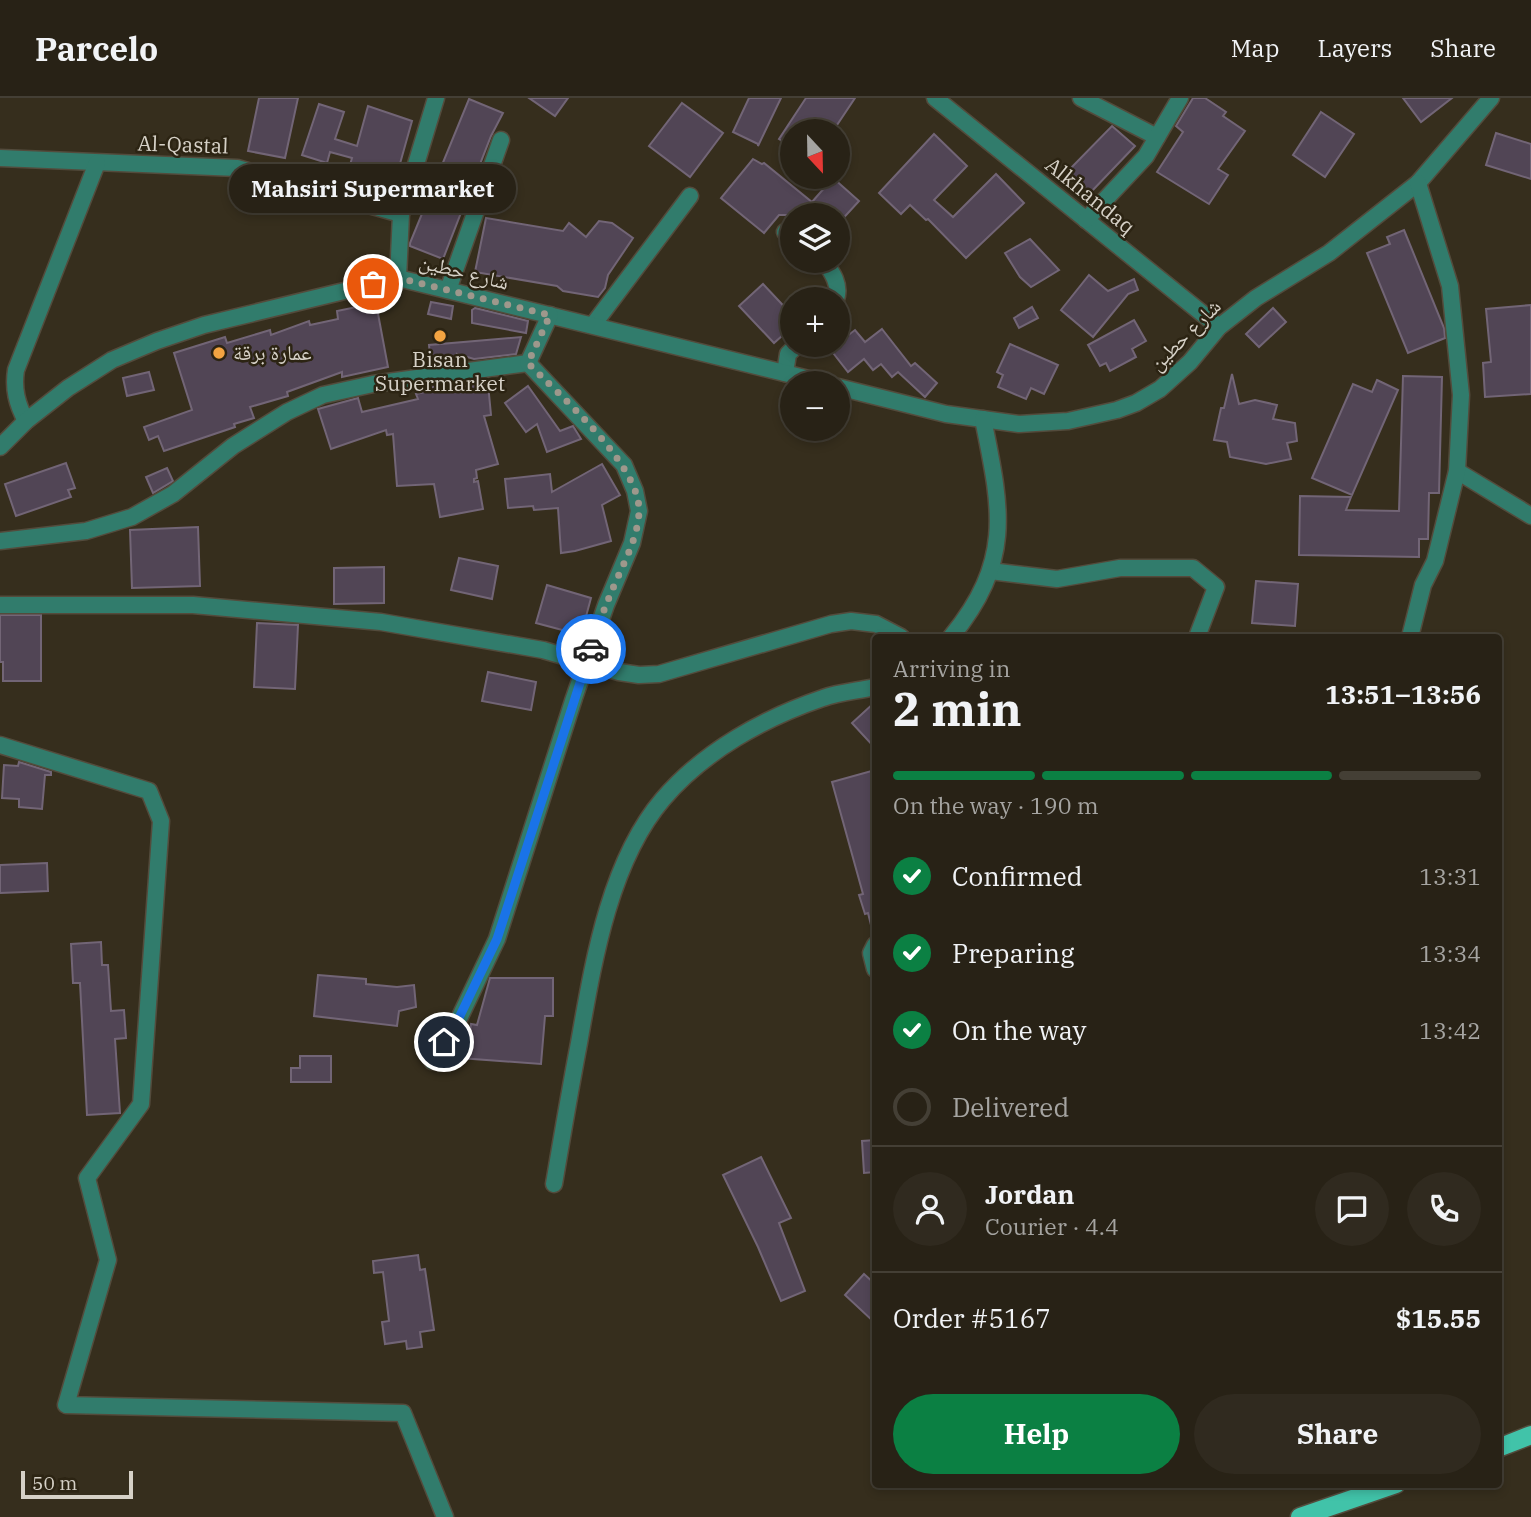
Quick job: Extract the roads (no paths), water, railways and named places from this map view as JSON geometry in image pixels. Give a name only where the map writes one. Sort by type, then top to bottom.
[{"type":"main road","points":[[1502,1447],[1531,1436]]},
{"type":"main road","points":[[1300,1517],[1383,1488]]},
{"type":"street","points":[[398,278],[401,214],[436,98]]},
{"type":"street","points":[[1081,98],[1157,137]]},
{"type":"street","points":[[1086,220],[1146,156],[1180,98]]},
{"type":"street","name":"شارع حطين","points":[[850,390],[946,414],[1019,424],[1068,421],[1117,410],[1160,389],[1190,362],[1219,327],[1256,298],[1329,253],[1418,183],[1491,98]]},
{"type":"street","name":"Alkhandaq","points":[[937,99],[1219,327]]},
{"type":"street","points":[[448,290],[501,140]]},
{"type":"street","name":"Al-Qastal","points":[[0,158],[237,168],[401,214]]},
{"type":"street","points":[[26,421],[18,406],[14,381],[16,370],[97,163]]},
{"type":"street","points":[[1411,634],[1423,585],[1435,561],[1457,471],[1461,396],[1450,286],[1418,183]]},
{"type":"street","points":[[593,325],[690,196]]},
{"type":"street","name":"شارع حطين","points":[[0,447],[26,421],[68,388],[112,360],[204,325],[398,278],[780,372]]},
{"type":"street","points":[[528,363],[550,315]]},
{"type":"street","points":[[0,541],[86,531],[132,517],[173,494],[233,446],[287,412],[323,395],[373,384],[528,363]]},
{"type":"street","points":[[432,1060],[456,1024],[497,939],[606,605],[632,543],[639,511],[635,491],[624,465],[528,363]]},
{"type":"street","points":[[953,634],[982,590],[994,559],[999,524],[997,489],[983,419]]},
{"type":"street","points":[[1457,471],[1531,516]]},
{"type":"street","points":[[989,572],[1057,579],[1120,568],[1193,568],[1216,587],[1198,634]]},
{"type":"street","points":[[0,605],[193,605],[368,621],[543,650],[619,672],[639,675],[659,674],[783,636],[851,621],[876,624],[895,634]]},
{"type":"street","points":[[554,1184],[595,952],[625,863],[640,830],[663,799],[710,756],[735,738],[825,696],[872,688]]},
{"type":"street","points":[[0,745],[149,791],[161,821],[141,1104],[86,1178],[108,1260],[66,1405],[403,1413],[445,1517]]},
{"type":"place","name":"Mahsiri Supermarket","points":[[373,284]]},
{"type":"place","name":"Bisan Supermarket","points":[[440,336]]},
{"type":"place","name":"عمارة برقة","points":[[219,353]]}]
